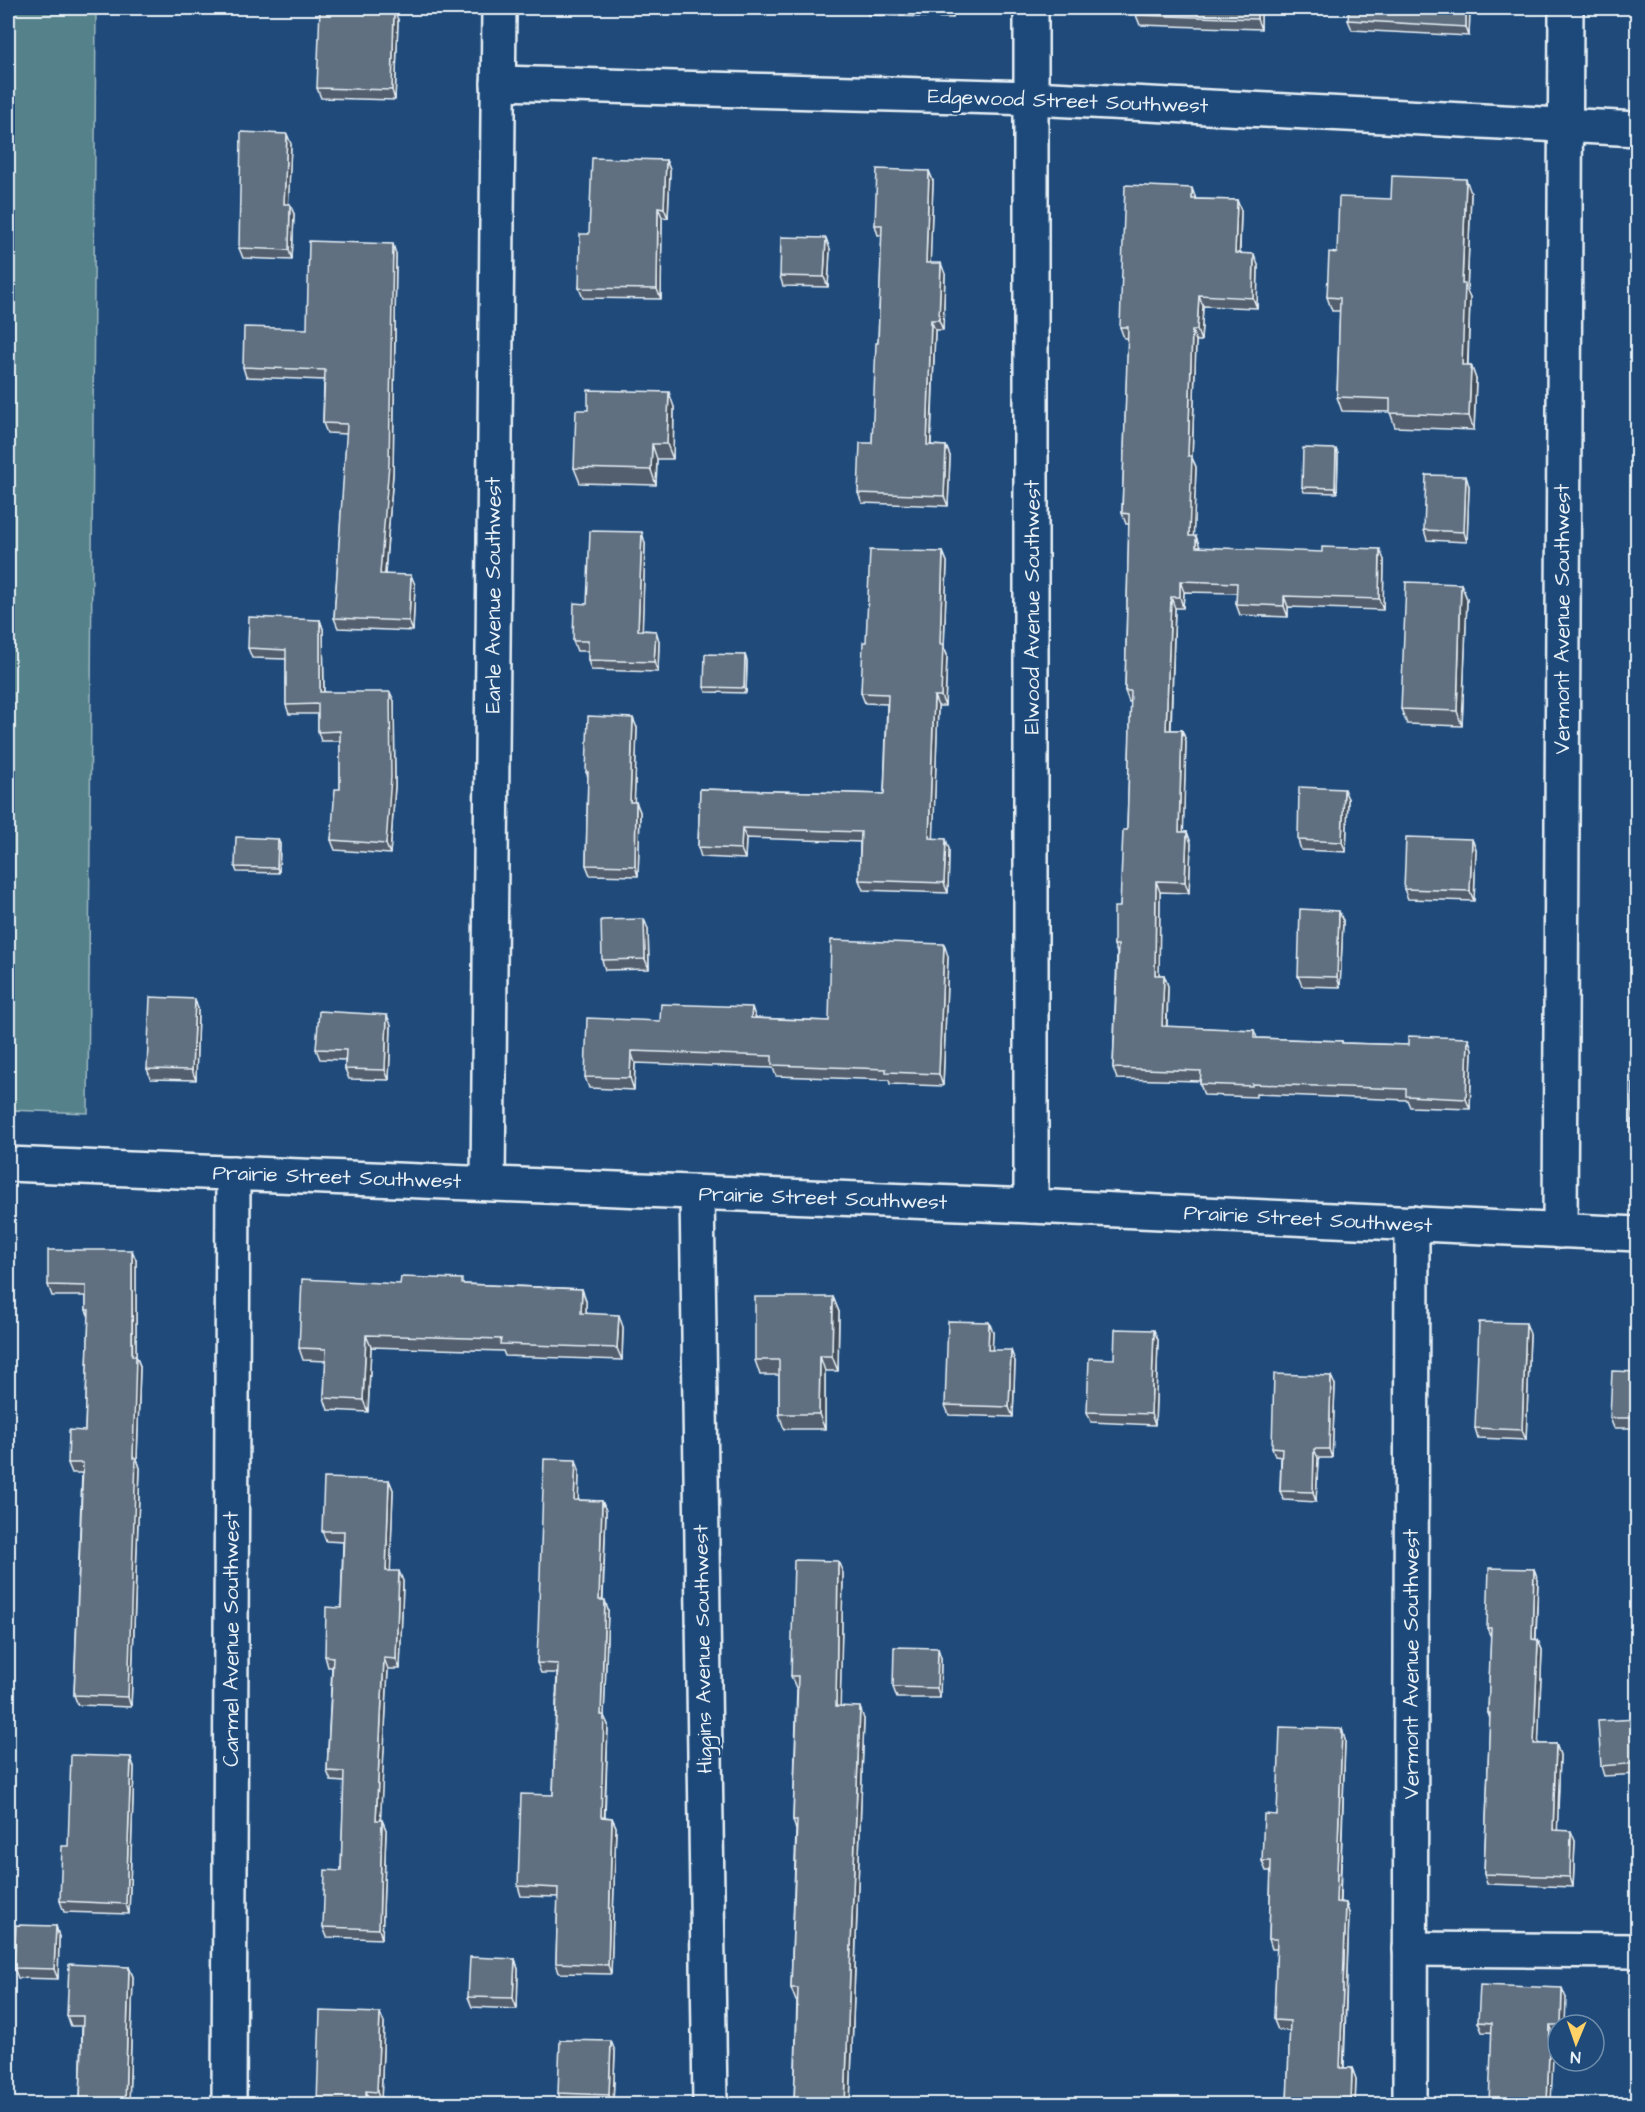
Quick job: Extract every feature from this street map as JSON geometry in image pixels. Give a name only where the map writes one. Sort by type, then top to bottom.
[{"type":"street","name":"Earle Avenue Southwest","points":[[488,1183],[499,8]]},
{"type":"street","name":"Elwood Avenue Southwest","points":[[1031,8],[1031,1206]]},
{"type":"street","name":"Vermont Avenue Southwest","points":[[1560,1231],[1566,8]]},
{"type":"street","name":"Edgewood Street Southwest","points":[[498,83],[1032,98],[1638,129]]},
{"type":"street","name":"Prairie Street Southwest","points":[[8,1164],[1031,1206],[1638,1234]]},
{"type":"street","name":"Carmel Avenue Southwest","points":[[229,2104],[233,1173]]},
{"type":"street","name":"Higgins Avenue Southwest","points":[[697,1192],[710,2104]]},
{"type":"street","name":"Vermont Avenue Southwest","points":[[1410,2104],[1412,1223]]},
{"type":"street","points":[[1410,1949],[1638,1951]]},
{"type":"green space","points":[[8,8],[96,8],[88,1113],[8,1110]]},
{"type":"building","points":[[320,8],[394,10],[392,90],[317,88]]},
{"type":"building","points":[[1136,8],[1257,8],[1257,19],[1136,15]]},
{"type":"building","points":[[1349,8],[1466,8],[1466,27],[1348,20]]},
{"type":"building","points":[[241,132],[287,134],[284,204],[290,204],[289,250],[239,248]]},
{"type":"building","points":[[592,158],[666,160],[664,208],[658,207],[657,289],[579,288],[580,234],[589,234]]},
{"type":"building","points":[[877,169],[929,171],[926,263],[941,263],[939,320],[931,320],[927,445],[946,446],[944,496],[858,493],[860,443],[872,443],[876,343],[878,343],[882,225],[875,225]]},
{"type":"building","points":[[1392,176],[1466,179],[1462,365],[1471,365],[1469,416],[1390,413],[1390,399],[1337,397],[1340,298],[1327,297],[1329,252],[1337,253],[1339,197],[1391,199]]},
{"type":"building","points":[[1125,185],[1192,188],[1192,199],[1237,200],[1235,253],[1254,254],[1253,298],[1199,295],[1197,330],[1192,330],[1188,456],[1192,456],[1189,536],[1196,536],[1196,547],[1322,552],[1322,547],[1380,549],[1379,599],[1284,596],[1284,606],[1236,604],[1237,583],[1180,581],[1180,597],[1171,597],[1166,730],[1182,730],[1179,832],[1187,832],[1185,882],[1156,881],[1155,975],[1164,975],[1162,1026],[1254,1030],[1254,1038],[1342,1041],[1342,1043],[1408,1045],[1408,1036],[1468,1038],[1466,1099],[1406,1096],[1406,1089],[1200,1084],[1201,1071],[1113,1068],[1118,945],[1114,945],[1114,907],[1120,907],[1123,830],[1127,830],[1131,691],[1125,691],[1129,514],[1122,513],[1128,327],[1120,327]]},
{"type":"building","points":[[781,237],[826,238],[824,277],[780,276]]},
{"type":"building","points":[[309,241],[393,244],[389,464],[380,574],[411,575],[409,621],[334,618],[347,424],[323,423],[325,370],[243,367],[244,327],[307,329]]},
{"type":"building","points":[[588,390],[669,392],[667,444],[652,444],[651,470],[574,468],[576,410],[588,410]]},
{"type":"building","points":[[1303,448],[1336,449],[1335,488],[1302,487]]},
{"type":"building","points":[[1426,475],[1466,476],[1464,532],[1424,530]]},
{"type":"building","points":[[590,531],[642,532],[638,630],[656,631],[654,662],[588,660],[588,641],[573,641],[574,603],[587,604]]},
{"type":"building","points":[[870,550],[943,552],[941,696],[934,696],[929,838],[946,839],[944,883],[859,880],[861,832],[742,828],[741,849],[698,847],[700,789],[884,794],[888,694],[861,693]]},
{"type":"building","points":[[1406,582],[1461,584],[1457,711],[1401,709]]},
{"type":"building","points":[[249,617],[320,620],[320,692],[390,692],[391,777],[386,844],[331,840],[335,789],[340,789],[340,731],[318,732],[318,704],[286,705],[286,650],[248,648]]},
{"type":"building","points":[[705,654],[745,655],[744,688],[704,687]]},
{"type":"building","points":[[588,716],[633,718],[630,802],[636,802],[635,866],[586,865]]},
{"type":"building","points":[[1299,787],[1344,789],[1342,842],[1298,840]]},
{"type":"building","points":[[236,837],[278,839],[277,868],[235,867]]},
{"type":"building","points":[[1406,837],[1472,839],[1470,891],[1404,889]]},
{"type":"building","points":[[1300,909],[1339,911],[1337,977],[1298,976]]},
{"type":"building","points":[[644,919],[645,959],[602,960],[601,920]]},
{"type":"building","points":[[831,940],[944,944],[939,1074],[886,1072],[886,1069],[772,1065],[772,1056],[631,1051],[630,1078],[585,1077],[587,1018],[660,1021],[661,1004],[752,1007],[751,1018],[829,1021]]},
{"type":"building","points":[[150,997],[195,999],[192,1070],[147,1069]]},
{"type":"building","points":[[319,1011],[387,1015],[385,1070],[345,1069],[346,1050],[316,1049]]},
{"type":"building","points":[[1633,1075],[1638,1075],[1638,1128],[1631,1128]]},
{"type":"building","points":[[48,1250],[132,1250],[132,1356],[136,1356],[133,1458],[136,1458],[128,1697],[74,1695],[83,1463],[68,1463],[69,1430],[85,1431],[89,1310],[86,1310],[86,1286],[48,1285]]},
{"type":"building","points":[[401,1277],[462,1279],[462,1284],[582,1289],[581,1313],[619,1315],[617,1348],[500,1344],[501,1339],[366,1335],[363,1400],[324,1398],[326,1349],[299,1348],[302,1279],[400,1284]]},
{"type":"building","points":[[755,1297],[833,1297],[832,1356],[820,1356],[819,1414],[779,1414],[779,1360],[755,1360]]},
{"type":"building","points":[[948,1321],[989,1322],[988,1350],[1011,1350],[1009,1407],[945,1405]]},
{"type":"building","points":[[1479,1322],[1526,1323],[1522,1430],[1475,1428]]},
{"type":"building","points":[[1115,1329],[1154,1330],[1151,1414],[1087,1412],[1089,1358],[1114,1359]]},
{"type":"building","points":[[1612,1371],[1638,1372],[1638,1418],[1610,1418]]},
{"type":"building","points":[[1274,1374],[1331,1376],[1329,1449],[1314,1449],[1313,1492],[1280,1491],[1282,1448],[1272,1447]]},
{"type":"building","points":[[544,1459],[576,1460],[574,1500],[602,1501],[599,1600],[605,1600],[601,1715],[604,1715],[601,1817],[612,1818],[608,1965],[556,1963],[558,1888],[518,1886],[521,1794],[553,1795],[558,1664],[537,1663]]},
{"type":"building","points":[[324,1478],[389,1480],[386,1571],[399,1571],[396,1659],[384,1658],[376,1820],[382,1820],[379,1929],[323,1927],[325,1870],[341,1871],[344,1772],[327,1771],[333,1657],[325,1656],[326,1607],[341,1608],[344,1531],[322,1531]]},
{"type":"building","points":[[794,1560],[838,1561],[836,1706],[860,1707],[845,2104],[794,2104],[798,1988],[791,1988],[797,1820],[793,1820],[798,1676],[791,1676]]},
{"type":"building","points":[[1489,1568],[1534,1569],[1532,1639],[1538,1640],[1534,1744],[1556,1744],[1553,1830],[1571,1831],[1570,1877],[1484,1874],[1490,1713],[1488,1713],[1491,1628],[1487,1628]]},
{"type":"building","points":[[894,1647],[938,1648],[937,1688],[893,1687]]},
{"type":"building","points":[[1638,1719],[1638,1763],[1601,1766],[1598,1721]]},
{"type":"building","points":[[1280,1727],[1342,1729],[1336,1902],[1346,1903],[1340,2068],[1352,2068],[1351,2104],[1287,2104],[1290,2021],[1274,2020],[1277,1939],[1269,1939],[1271,1861],[1262,1861],[1264,1814],[1277,1815]]},
{"type":"building","points":[[71,1755],[131,1757],[126,1904],[60,1901],[62,1846],[68,1846]]},
{"type":"building","points":[[16,1925],[56,1926],[54,1969],[14,1968]]},
{"type":"building","points":[[470,1957],[515,1959],[513,1998],[468,1997]]},
{"type":"building","points":[[69,1964],[129,1967],[125,2104],[83,2104],[80,2102],[83,2016],[67,2016]]},
{"type":"building","points":[[1480,1985],[1562,1988],[1561,2013],[1546,2013],[1547,2104],[1489,2104],[1492,2023],[1478,2022]]},
{"type":"building","points":[[320,2011],[380,2013],[377,2092],[366,2091],[366,2104],[317,2104]]},
{"type":"building","points":[[560,2040],[611,2041],[609,2095],[558,2093]]}]
